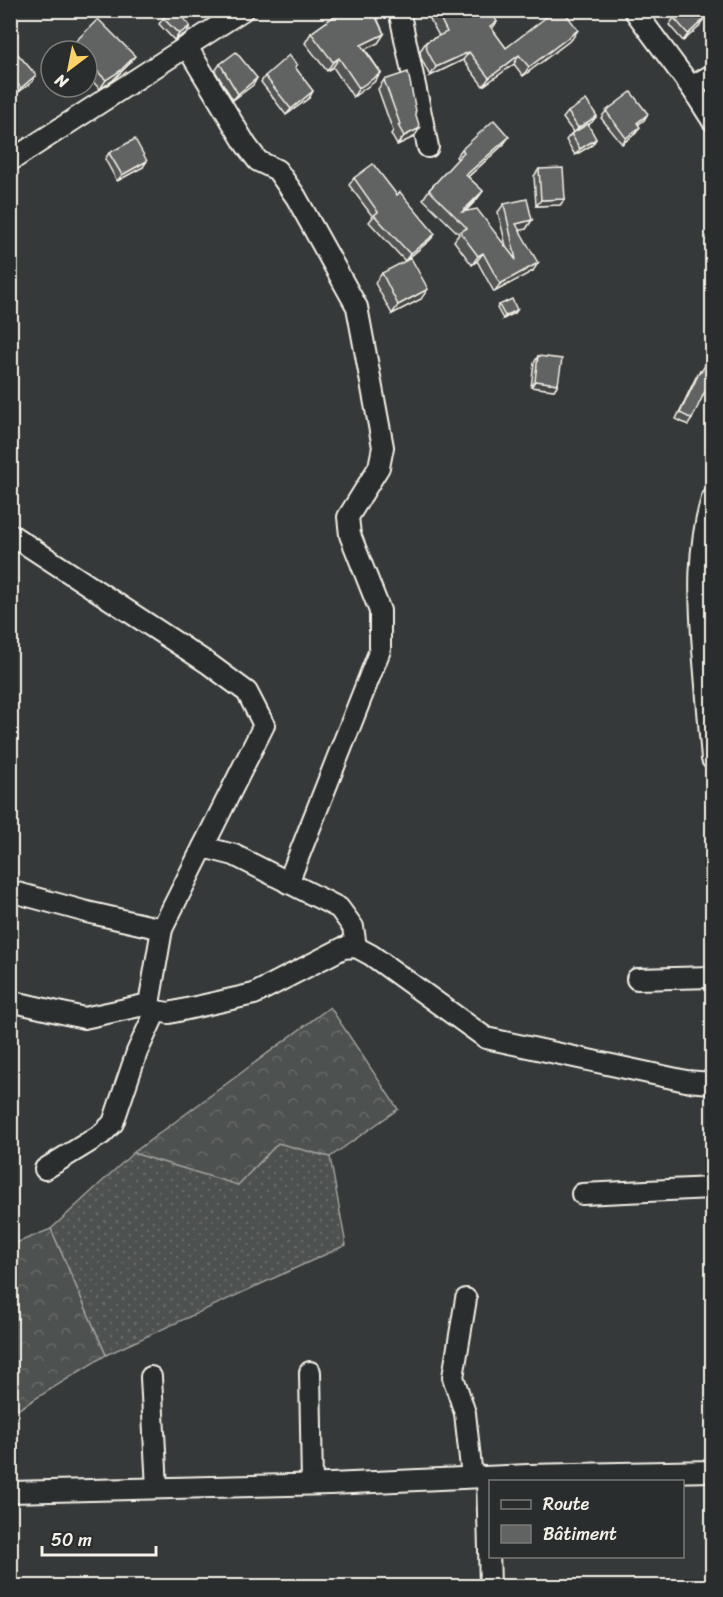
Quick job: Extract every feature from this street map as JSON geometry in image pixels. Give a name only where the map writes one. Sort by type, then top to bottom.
[{"type":"street","points":[[10,161],[243,10]]},
{"type":"street","points":[[399,10],[428,147]]},
{"type":"street","points":[[634,10],[691,87],[712,120]]},
{"type":"street","points":[[187,47],[246,145],[258,160],[277,170],[296,197],[357,307],[382,447],[379,467],[348,517],[350,535],[380,611],[380,650],[288,883]]},
{"type":"street","points":[[691,87],[712,75]]},
{"type":"street","points":[[712,498],[703,535],[699,588],[712,759]]},
{"type":"street","points":[[10,534],[209,664],[247,692],[264,725],[162,929],[152,1007],[113,1123],[102,1134],[45,1169]]},
{"type":"street","points":[[203,848],[234,855],[339,908],[353,927],[356,947]]},
{"type":"street","points":[[10,891],[162,929]]},
{"type":"street","points":[[10,1001],[84,1018],[152,1007],[169,1012],[254,994],[343,948],[356,947],[371,955],[486,1038],[686,1081],[712,1083]]},
{"type":"street","points":[[637,979],[712,978]]},
{"type":"street","points":[[582,1194],[712,1188]]},
{"type":"street","points":[[466,1299],[453,1377],[465,1413],[480,1477],[490,1587]]},
{"type":"street","points":[[310,1372],[312,1484]]},
{"type":"street","points":[[151,1377],[157,1488]]},
{"type":"street","points":[[10,1492],[712,1471]]},
{"type":"green space","points":[[330,1007],[398,1109],[330,1157],[278,1143],[238,1185],[133,1153]]},
{"type":"green space","points":[[278,1143],[330,1157],[346,1245],[106,1355],[51,1229],[133,1153],[238,1185]]},
{"type":"green space","points":[[51,1229],[106,1355],[11,1414],[11,1245]]},
{"type":"building","points":[[168,10],[190,10],[183,18],[190,26],[179,34],[163,18],[170,12]]},
{"type":"building","points":[[343,10],[380,10],[374,13],[384,34],[361,45],[381,73],[359,88],[339,58],[333,62],[311,33]]},
{"type":"building","points":[[436,10],[472,10],[474,14],[479,10],[491,10],[497,22],[490,26],[506,48],[553,10],[563,10],[578,30],[529,67],[519,55],[489,78],[469,52],[436,67],[427,50],[426,42],[447,32]]},
{"type":"building","points":[[682,10],[694,10],[703,20],[688,34],[674,18]]},
{"type":"building","points":[[98,19],[135,56],[120,71],[106,80],[99,73],[99,39],[78,39]]},
{"type":"building","points":[[10,45],[36,75],[21,88],[10,76]]},
{"type":"building","points":[[236,52],[257,78],[238,94],[220,64]]},
{"type":"building","points":[[289,55],[313,91],[291,109],[265,76]]},
{"type":"building","points":[[408,72],[420,128],[404,136],[398,125],[400,124],[384,80]]},
{"type":"building","points":[[631,92],[648,114],[637,123],[640,127],[626,138],[606,111]]},
{"type":"building","points":[[586,100],[597,116],[578,128],[568,112]]},
{"type":"building","points":[[494,120],[509,137],[466,175],[483,191],[462,212],[477,209],[516,260],[504,204],[527,199],[532,220],[516,224],[538,263],[500,284],[483,253],[478,256],[460,232],[467,228],[429,190],[464,152],[462,149]]},
{"type":"building","points":[[588,124],[596,139],[580,149],[571,134]]},
{"type":"building","points":[[135,139],[147,161],[122,175],[109,153]]},
{"type":"building","points":[[373,164],[397,195],[400,192],[435,234],[410,254],[374,215],[378,212],[354,178]]},
{"type":"building","points":[[563,168],[565,199],[541,200],[539,169]]},
{"type":"building","points":[[411,258],[428,289],[398,305],[382,273]]},
{"type":"building","points":[[512,299],[517,310],[505,316],[499,305]]},
{"type":"building","points":[[712,354],[712,376],[692,419],[680,413],[700,371]]},
{"type":"building","points":[[538,356],[562,359],[558,384],[535,381]]}]
